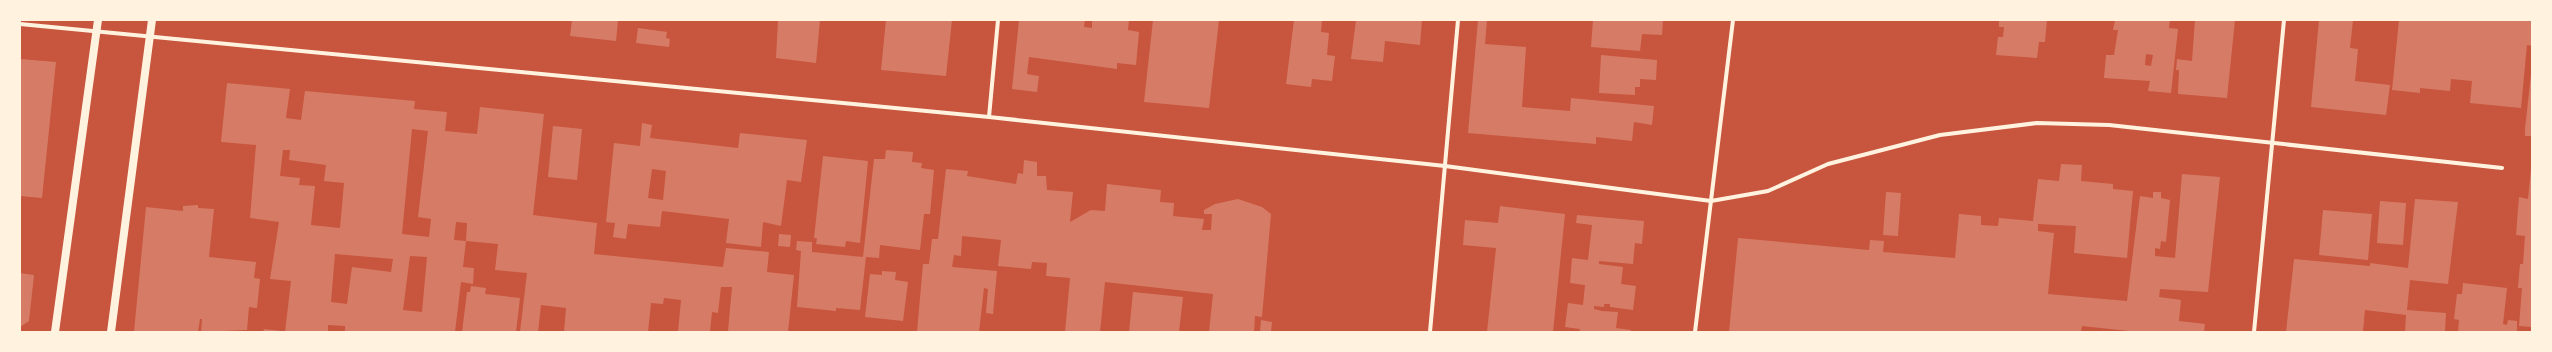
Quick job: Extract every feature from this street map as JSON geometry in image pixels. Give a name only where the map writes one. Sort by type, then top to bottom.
[{"type":"main road","points":[[55,332],[98,20]]},
{"type":"main road","points":[[112,332],[152,20]]},
{"type":"street","points":[[989,117],[998,20]]},
{"type":"street","points":[[1430,332],[1458,20]]},
{"type":"street","points":[[1695,332],[1732,20]]},
{"type":"street","points":[[2254,332],[2284,20]]},
{"type":"street","points":[[20,24],[97,30],[989,117],[1445,166],[1711,201],[1768,191],[1828,164],[1940,134],[2037,123],[2109,125],[2502,168]]},
{"type":"building","points":[[572,20],[618,20],[616,41],[570,36]]},
{"type":"building","points":[[778,20],[820,20],[816,63],[776,58]]},
{"type":"building","points":[[886,20],[952,20],[946,76],[881,70]]},
{"type":"building","points":[[1019,20],[1085,20],[1084,27],[1092,28],[1092,20],[1129,20],[1128,30],[1139,32],[1136,65],[1117,63],[1117,69],[1029,57],[1027,74],[1039,76],[1037,92],[1012,89]]},
{"type":"building","points":[[1153,20],[1219,20],[1209,108],[1144,102]]},
{"type":"building","points":[[1294,20],[1322,20],[1321,32],[1329,33],[1327,55],[1335,56],[1332,81],[1312,79],[1311,87],[1286,84]]},
{"type":"building","points":[[1356,20],[1422,20],[1420,45],[1385,41],[1383,62],[1351,59]]},
{"type":"building","points":[[1478,20],[1487,20],[1485,44],[1526,47],[1522,107],[1570,111],[1571,98],[1654,106],[1652,125],[1634,122],[1632,141],[1596,137],[1596,144],[1468,133]]},
{"type":"building","points":[[1593,20],[1663,20],[1662,35],[1642,34],[1640,51],[1591,47]]},
{"type":"building","points":[[1999,20],[2047,20],[2045,42],[2039,42],[2037,58],[1996,55],[1998,37],[2003,37],[2004,27],[1999,27]]},
{"type":"building","points":[[2115,20],[2170,20],[2169,28],[2178,29],[2171,93],[2148,91],[2150,81],[2104,78],[2106,55],[2114,55],[2118,30],[2113,30]],"holes":[[[2146,54],[2153,55],[2151,66],[2145,65]]]},
{"type":"building","points":[[2195,20],[2235,20],[2227,98],[2178,94],[2179,70],[2176,70],[2177,59],[2192,61]]},
{"type":"building","points":[[2319,20],[2353,20],[2350,48],[2358,49],[2355,81],[2390,85],[2386,115],[2311,107]]},
{"type":"building","points":[[2399,20],[2532,20],[2532,46],[2527,45],[2521,108],[2470,103],[2472,81],[2451,79],[2450,91],[2420,88],[2420,93],[2392,90]]},
{"type":"building","points":[[638,28],[667,32],[666,38],[670,39],[669,47],[636,43]]},
{"type":"building","points":[[1601,55],[1657,60],[1656,80],[1640,79],[1640,87],[1635,87],[1635,95],[1599,93]]},
{"type":"building","points":[[20,59],[56,62],[42,198],[20,196]]},
{"type":"building","points":[[2531,74],[2532,136],[2525,136],[2525,129]]},
{"type":"building","points":[[227,83],[290,89],[286,118],[301,120],[305,91],[415,101],[414,109],[447,112],[445,131],[477,134],[480,107],[544,114],[533,215],[597,223],[594,254],[723,267],[726,248],[769,252],[767,272],[794,275],[788,332],[728,331],[732,287],[721,287],[718,313],[712,312],[710,332],[678,332],[681,300],[664,298],[663,304],[651,303],[648,332],[564,332],[566,308],[541,305],[538,332],[520,332],[527,273],[495,270],[498,244],[466,241],[463,267],[474,268],[473,284],[461,282],[455,332],[345,332],[345,326],[328,325],[328,332],[285,332],[291,281],[270,279],[279,222],[250,218],[256,145],[221,142]],"holes":[[[412,129],[428,131],[418,217],[431,219],[429,237],[402,234]],[[283,150],[290,150],[289,160],[326,165],[324,181],[344,183],[340,228],[311,225],[315,186],[299,185],[300,178],[280,176]],[[456,222],[467,223],[466,241],[454,240]],[[335,254],[393,259],[391,272],[352,267],[347,304],[331,302]],[[410,256],[427,257],[422,312],[403,310]]]},
{"type":"building","points":[[642,123],[652,125],[650,138],[738,148],[740,133],[807,140],[801,182],[787,180],[781,226],[763,222],[761,247],[726,243],[729,219],[662,211],[660,227],[628,224],[626,239],[613,237],[615,223],[606,222],[614,143],[640,146]],"holes":[[[652,169],[666,171],[663,200],[648,198]]]},
{"type":"building","points":[[553,126],[582,129],[577,180],[548,177]]},
{"type":"building","points":[[886,150],[913,152],[912,162],[922,163],[921,168],[934,170],[930,214],[924,214],[920,250],[880,245],[879,258],[866,257],[860,310],[836,308],[836,311],[797,307],[801,251],[796,250],[797,241],[812,242],[812,252],[863,257],[874,159],[885,159]]},
{"type":"building","points":[[823,156],[868,161],[860,243],[846,241],[845,247],[816,244],[817,238],[814,238]]},
{"type":"building","points":[[1024,160],[1037,162],[1037,176],[1046,176],[1047,190],[1073,192],[1070,222],[1091,210],[1105,211],[1107,184],[1161,190],[1160,202],[1174,203],[1173,216],[1204,219],[1202,230],[1211,230],[1212,214],[1204,214],[1204,210],[1215,204],[1238,199],[1262,207],[1271,214],[1262,317],[1255,316],[1254,332],[1209,332],[1213,294],[1105,282],[1100,332],[1065,332],[1070,278],[1046,276],[1047,263],[1032,262],[1031,269],[998,266],[1001,240],[962,236],[961,256],[954,255],[952,267],[997,271],[993,314],[986,313],[988,289],[984,288],[979,332],[917,332],[923,264],[929,264],[932,239],[938,239],[946,169],[968,171],[967,176],[1016,184],[1018,173],[1023,174]]},
{"type":"building","points":[[2061,164],[2082,165],[2081,181],[2113,184],[2113,189],[2133,191],[2127,258],[2074,253],[2076,226],[2038,224],[2038,231],[2054,233],[2048,294],[2127,301],[2140,196],[2153,198],[2153,192],[2161,192],[2161,198],[2170,200],[2166,242],[2161,241],[2160,249],[2155,248],[2155,256],[2175,258],[2182,174],[2220,177],[2208,292],[2160,289],[2159,297],[2181,300],[2179,321],[2205,324],[2204,332],[2138,332],[2082,326],[2081,332],[1729,332],[1738,238],[1869,250],[1870,240],[1884,241],[1883,252],[1955,258],[1959,214],[1981,216],[1981,225],[1998,226],[1999,218],[2033,221],[2038,179],[2059,181]]},
{"type":"building","points":[[2531,169],[2532,327],[2519,326],[2522,288],[2518,288],[2520,264],[2523,264],[2525,236],[2516,235],[2519,197],[2528,199]]},
{"type":"building","points":[[1886,192],[1901,193],[1898,236],[1883,235]]},
{"type":"building","points":[[2415,199],[2458,202],[2448,284],[2410,280],[2407,310],[2446,313],[2445,332],[2405,332],[2406,315],[2365,310],[2363,332],[2286,332],[2294,259],[2370,266],[2370,263],[2408,268]]},
{"type":"building","points":[[2380,201],[2406,203],[2403,245],[2377,243]]},
{"type":"building","points":[[198,205],[198,208],[214,209],[209,257],[256,262],[254,278],[260,279],[257,308],[249,307],[247,330],[201,332],[202,319],[200,319],[198,332],[134,332],[146,207],[183,211],[183,206]]},
{"type":"building","points":[[1500,206],[1565,214],[1553,332],[1487,332],[1496,248],[1463,245],[1465,220],[1498,223]]},
{"type":"building","points":[[2323,210],[2372,214],[2368,260],[2319,255]]},
{"type":"building","points":[[1577,215],[1644,221],[1642,244],[1635,243],[1633,264],[1599,261],[1599,264],[1623,267],[1621,284],[1636,286],[1633,310],[1610,307],[1610,304],[1604,304],[1604,307],[1594,306],[1594,309],[1618,312],[1616,328],[1631,330],[1631,332],[1579,332],[1580,329],[1565,327],[1568,303],[1583,305],[1585,285],[1570,283],[1572,258],[1588,260],[1592,225],[1576,223]]},
{"type":"building","points":[[779,234],[791,235],[790,247],[778,246]]},
{"type":"building","points":[[882,271],[896,272],[895,280],[908,282],[903,321],[865,317],[870,274],[882,275]]},
{"type":"building","points":[[20,273],[34,275],[29,321],[20,327]]},
{"type":"building","points":[[2463,283],[2507,288],[2503,324],[2507,325],[2508,320],[2517,321],[2517,332],[2458,332],[2459,320],[2454,319],[2457,294],[2462,294]]},
{"type":"building","points":[[471,286],[486,288],[485,294],[520,298],[516,332],[462,332],[467,292],[470,292]]},
{"type":"building","points":[[1133,292],[1183,297],[1179,332],[1129,332]]},
{"type":"building","points":[[1261,320],[1272,322],[1271,332],[1260,332]]},
{"type":"building","points":[[264,329],[281,331],[281,332],[263,332]]}]
